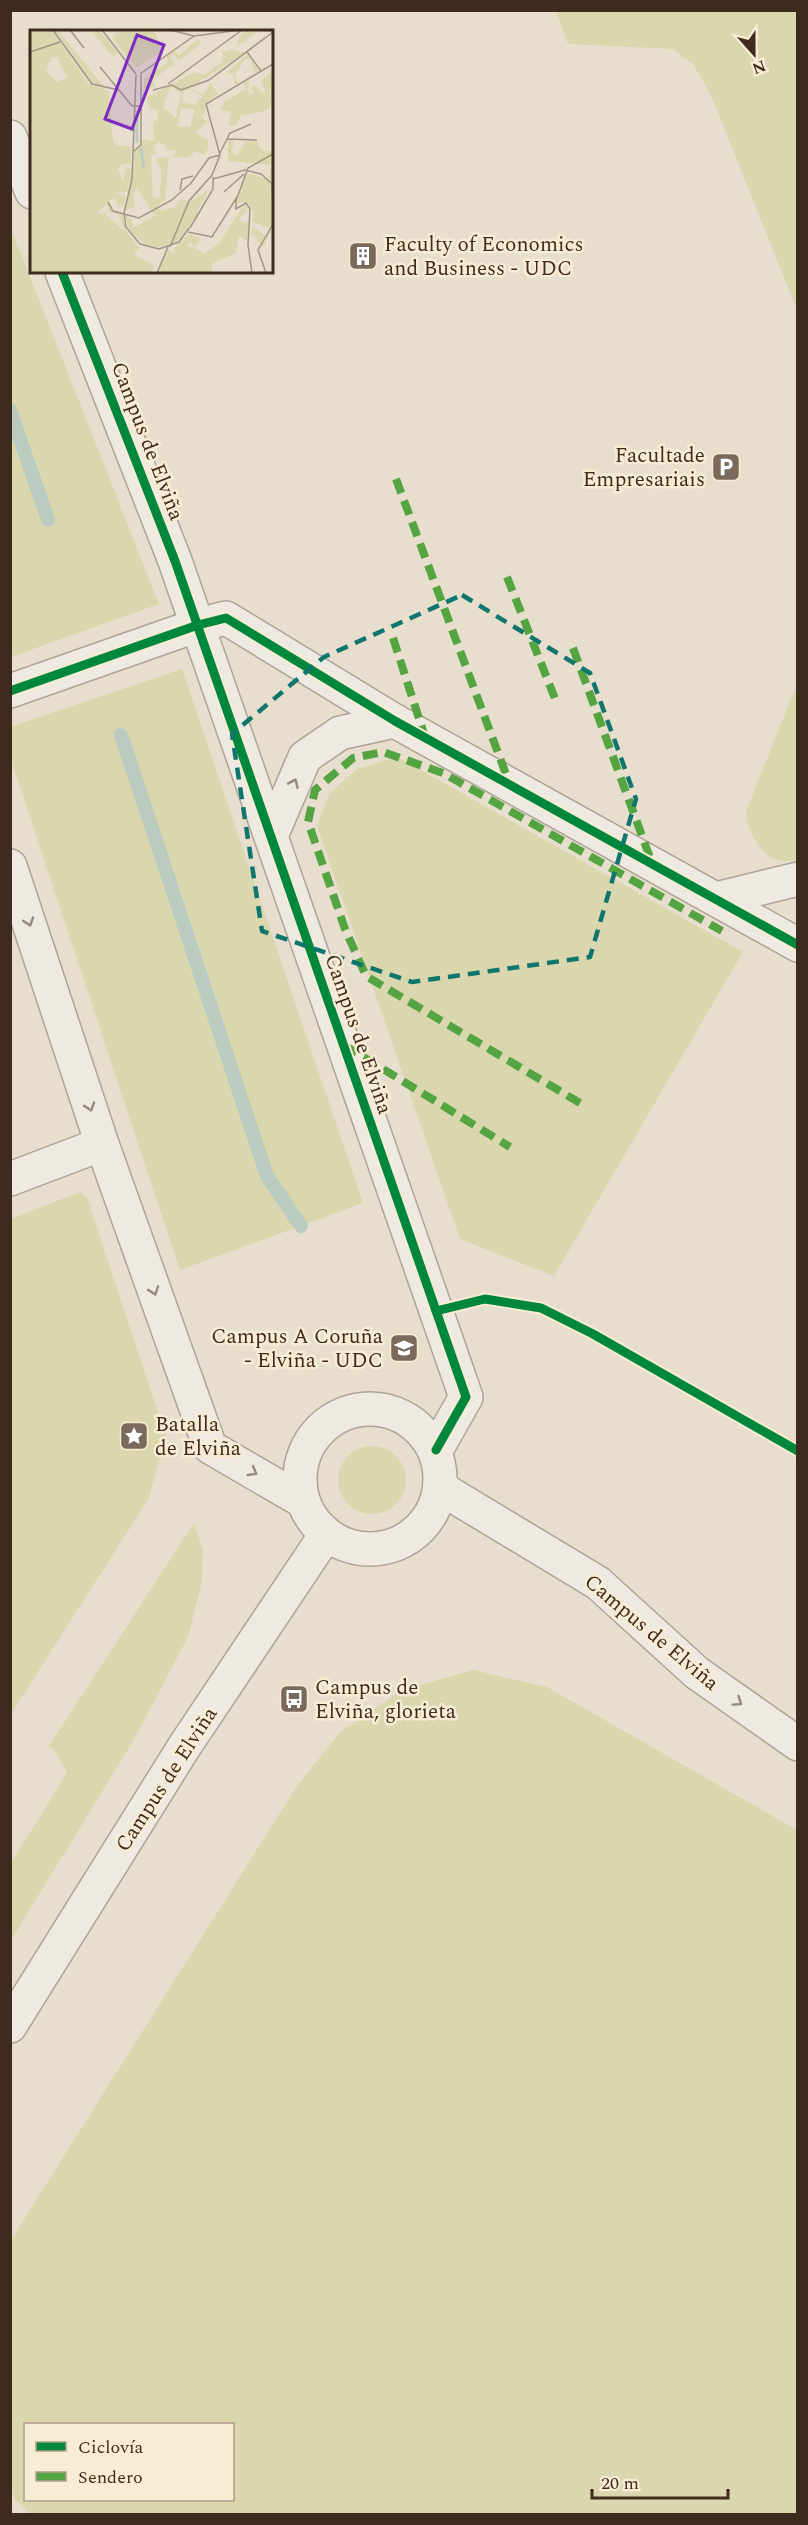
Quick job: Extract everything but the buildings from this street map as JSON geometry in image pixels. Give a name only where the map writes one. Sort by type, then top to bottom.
[{"type":"street","points":[[10,137],[30,187]]},
{"type":"street","name":"Campus de Elviña","points":[[62,273],[198,625],[466,1397],[436,1450]]},
{"type":"street","points":[[10,691],[198,625],[226,618],[395,721],[798,945]]},
{"type":"street","points":[[271,836],[305,757],[340,733],[395,721]]},
{"type":"street","points":[[10,866],[102,1143],[210,1447],[301,1500],[325,1536],[356,1550],[392,1548],[427,1524],[442,1490],[436,1450],[417,1424],[383,1408],[346,1411],[314,1434],[300,1463],[301,1500]]},
{"type":"street","points":[[716,899],[798,879]]},
{"type":"street","points":[[10,1179],[102,1143]]},
{"type":"street","name":"Campus de Elviña","points":[[442,1490],[598,1583],[698,1673],[798,1744]]},
{"type":"street","name":"Campus de Elviña","points":[[10,2026],[184,1747],[325,1536]]},
{"type":"highlighted area","points":[[462,595],[590,673],[636,799],[590,957],[412,982],[262,931],[232,734],[324,657]]},
{"type":"shaded area","points":[[556,11],[797,11],[797,310],[711,95],[693,64],[673,49],[568,44]]},
{"type":"shaded area","points":[[10,226],[159,604],[11,657],[10,657]]},
{"type":"shaded area","points":[[182,669],[363,1203],[180,1270],[11,760],[10,727]]},
{"type":"shaded area","points":[[797,684],[798,859],[787,861],[768,856],[761,849],[755,841],[746,812]]},
{"type":"shaded area","points":[[398,757],[743,952],[554,1276],[460,1239],[317,826],[329,794],[357,769]]},
{"type":"shaded area","points":[[80,1192],[87,1197],[166,1437],[149,1498],[11,1714],[11,1219]]},
{"type":"shaded area","points":[[365,1446],[379,1446],[391,1451],[401,1461],[406,1480],[401,1499],[391,1509],[379,1514],[365,1514],[353,1509],[343,1499],[338,1487],[338,1473],[343,1461],[353,1451]]},
{"type":"shaded area","points":[[194,1523],[203,1550],[202,1581],[188,1637],[132,1743],[11,1940],[11,1863],[67,1773],[54,1750],[49,1746]]},
{"type":"shaded area","points":[[473,1670],[547,1687],[797,1830],[797,2514],[30,2514],[14,2498],[11,2486],[11,2240],[295,1789],[339,1733],[402,1690]]},
{"type":"waterway","points":[[10,410],[48,520]]},
{"type":"waterway","points":[[121,735],[267,1176],[301,1226]]},
{"type":"marked path","points":[[396,479],[510,785]]},
{"type":"marked path","points":[[507,577],[556,701]]},
{"type":"marked path","points":[[393,638],[425,737]]},
{"type":"marked path","points":[[573,648],[652,863]]},
{"type":"marked path","points":[[580,1103],[366,976],[345,929],[308,822],[315,790],[353,758],[383,752],[443,773],[722,931]]},
{"type":"marked path","points":[[344,1045],[510,1147]]},
{"type":"cycle path","points":[[62,273],[175,561],[466,1397],[436,1450]]},
{"type":"cycle path","points":[[10,691],[198,625],[226,618],[395,721],[798,945]]},
{"type":"cycle path","points":[[436,1311],[485,1299],[541,1308],[593,1334],[798,1451]]},
{"type":"place","name":"Faculty of Economics and Business - UDC","points":[[363,256]]},
{"type":"place","name":"Facultade Empresariais","points":[[726,467]]},
{"type":"place","name":"Campus A Coruña - Elviña - UDC","points":[[404,1348]]},
{"type":"place","name":"Batalla de Elviña","points":[[134,1436]]},
{"type":"place","name":"Campus de Elviña, glorieta","points":[[294,1699]]}]
